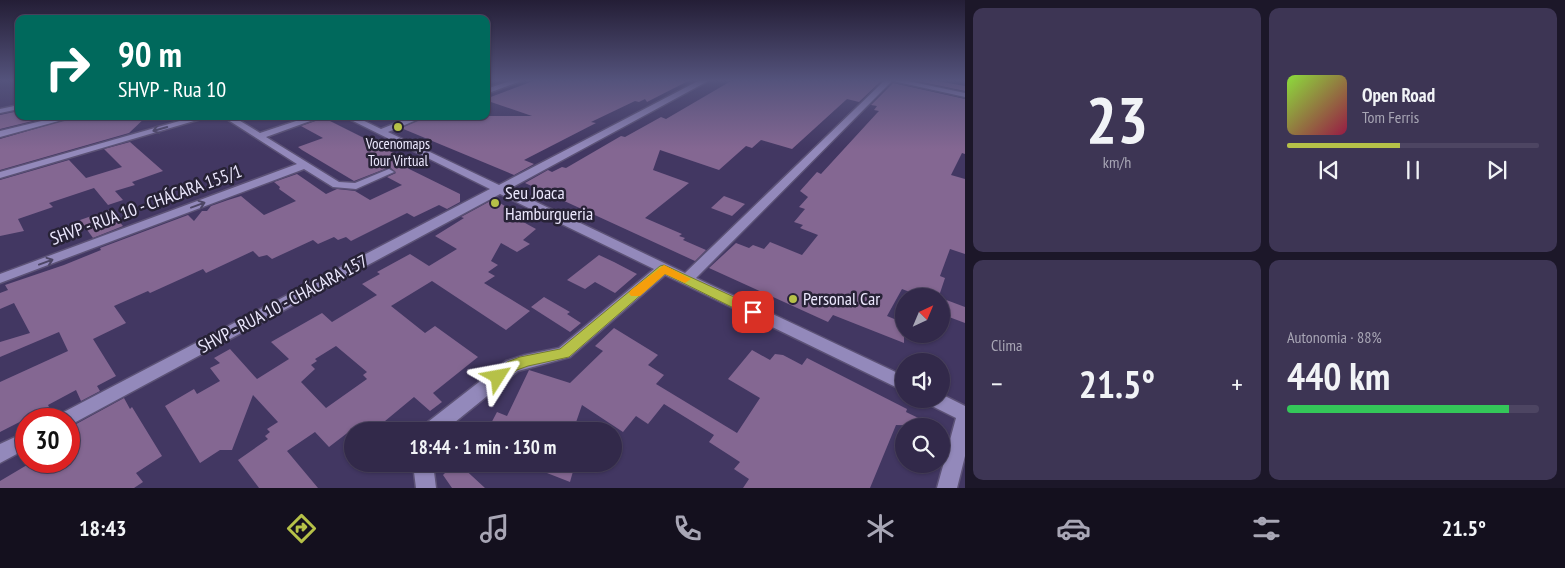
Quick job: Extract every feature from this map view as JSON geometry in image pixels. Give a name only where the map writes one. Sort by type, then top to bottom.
[{"type":"street","name":"SHVP - RUA 10 - CHÁCARA 157","points":[[80,412],[661,104]]},
{"type":"street","points":[[686,280],[865,104]]},
{"type":"street","points":[[0,111],[15,108]]},
{"type":"street","points":[[0,134],[57,120]]},
{"type":"street","points":[[0,174],[193,120]]},
{"type":"street","points":[[232,120],[337,186],[356,186],[389,172]]},
{"type":"street","points":[[258,137],[308,120]]},
{"type":"street","points":[[355,120],[895,380]]},
{"type":"street","points":[[380,132],[412,120]]},
{"type":"street","name":"SHVP - RUA 10 - CHÁCARA 155/1","points":[[0,279],[305,165]]},
{"type":"street","points":[[442,422],[512,366],[525,361],[564,353],[664,268]]},
{"type":"street","points":[[947,488],[965,416],[950,408]]},
{"type":"street","points":[[0,454],[15,446]]},
{"type":"street","points":[[424,472],[426,488]]},
{"type":"building","points":[[496,104],[629,104],[591,122],[596,123],[524,160],[534,164],[514,175],[401,128],[419,120],[490,120],[490,116],[532,116]]},
{"type":"building","points":[[692,104],[842,104],[792,149],[761,140],[752,148],[746,146],[719,170],[660,150],[653,170],[689,183],[645,218],[682,234],[679,236],[685,238],[683,240],[706,250],[695,261],[525,183],[548,170],[552,172],[562,167],[566,168],[621,136],[625,137],[661,117],[666,119]]},
{"type":"building","points":[[965,104],[965,154],[962,153],[951,175],[965,179],[965,254],[950,249],[940,276],[945,278],[942,288],[895,288],[895,302],[887,316],[895,319],[895,339],[833,315],[828,322],[709,268],[736,243],[749,248],[753,245],[764,249],[770,242],[802,255],[818,235],[800,228],[803,225],[794,222],[805,209],[799,207],[808,197],[800,191],[817,172],[821,174],[879,111],[874,110],[877,106],[871,105]]},
{"type":"building","points":[[15,112],[15,120],[37,120],[0,129],[0,115]]},
{"type":"building","points":[[65,120],[143,120],[129,133],[0,170],[0,139]]},
{"type":"building","points":[[318,120],[328,120],[406,159],[397,163],[460,194],[460,202],[447,209],[439,205],[414,217],[407,213],[351,241],[346,237],[338,240],[334,237],[318,244],[313,240],[272,259],[267,255],[259,257],[253,251],[206,273],[203,269],[150,293],[148,291],[114,306],[126,323],[93,339],[116,376],[97,386],[100,391],[81,401],[76,390],[48,405],[49,407],[47,408],[15,408],[15,424],[0,432],[0,382],[68,351],[59,332],[0,357],[0,342],[30,333],[14,303],[0,309],[0,293],[8,290],[5,285],[64,265],[101,250],[100,248],[188,215],[194,221],[202,211],[207,211],[211,206],[241,196],[264,215],[296,201],[279,189],[280,187],[274,182],[297,174],[326,194],[337,189],[355,191],[370,200],[402,185],[387,177],[396,173],[390,167],[354,181],[298,147],[323,138],[301,126]]},
{"type":"building","points":[[130,142],[163,171],[132,182],[135,185],[115,191],[123,200],[108,205],[94,188],[49,203],[53,207],[18,219],[24,231],[0,236],[0,180],[69,160],[86,178],[122,167],[104,149]]},
{"type":"building","points":[[724,196],[745,204],[732,216],[711,208]]},
{"type":"building","points":[[494,199],[520,216],[516,218],[536,229],[523,240],[530,244],[517,252],[501,243],[491,261],[498,265],[488,272],[495,276],[484,283],[530,311],[506,330],[432,281],[391,306],[425,333],[435,326],[478,357],[433,393],[442,402],[430,411],[414,397],[384,422],[344,422],[344,436],[329,447],[315,432],[287,451],[318,488],[259,488],[238,460],[268,439],[265,436],[270,432],[267,429],[278,422],[253,395],[232,450],[220,450],[200,463],[165,406],[194,389],[197,394],[220,381],[210,368],[220,363],[214,358],[230,349],[257,379],[289,359],[271,342],[322,313],[332,322],[377,295],[362,284],[380,274],[377,272],[410,254],[429,266],[457,249],[435,236],[464,218],[461,217]],"holes":[[[336,346],[367,372],[363,375],[367,379],[326,408],[301,382],[315,369],[311,365],[317,361],[315,359]]]},
{"type":"building","points":[[109,210],[123,226],[93,238],[80,220]]},
{"type":"building","points":[[599,255],[637,274],[615,293],[595,282],[585,289],[567,280]]},
{"type":"building","points":[[544,297],[570,312],[567,314],[581,323],[570,332],[531,307]]},
{"type":"building","points":[[950,301],[965,307],[965,323],[950,317]]},
{"type":"building","points":[[614,328],[658,355],[648,365],[664,375],[656,384],[737,433],[760,398],[728,379],[752,350],[770,360],[775,354],[783,355],[802,365],[807,358],[895,403],[895,408],[907,409],[906,412],[918,418],[895,418],[895,427],[870,488],[743,488],[749,479],[734,469],[740,462],[709,442],[714,435],[664,404],[648,424],[636,416],[623,432],[622,422],[608,422],[582,405],[576,422],[492,422],[497,412],[507,416],[529,370],[570,383],[603,351],[595,346]]},
{"type":"building","points":[[124,398],[130,409],[132,407],[162,456],[136,473],[143,482],[134,488],[0,488],[0,481],[15,472],[80,473],[80,422]]},
{"type":"building","points":[[468,472],[485,488],[452,488],[443,475],[445,473]]},
{"type":"building","points":[[544,472],[573,472],[570,482]]},
{"type":"slow traffic","points":[[636,293],[664,268],[685,279]]},
{"type":"place","name":"Vocenomaps Tour Virtual","points":[[398,127]]},
{"type":"place","name":"Seu Joaca Hamburgueria","points":[[495,203]]},
{"type":"place","name":"Personal Car","points":[[793,299]]},
{"type":"route","points":[[498,377],[512,366],[525,361],[564,353],[577,344],[664,268],[753,312]]}]
